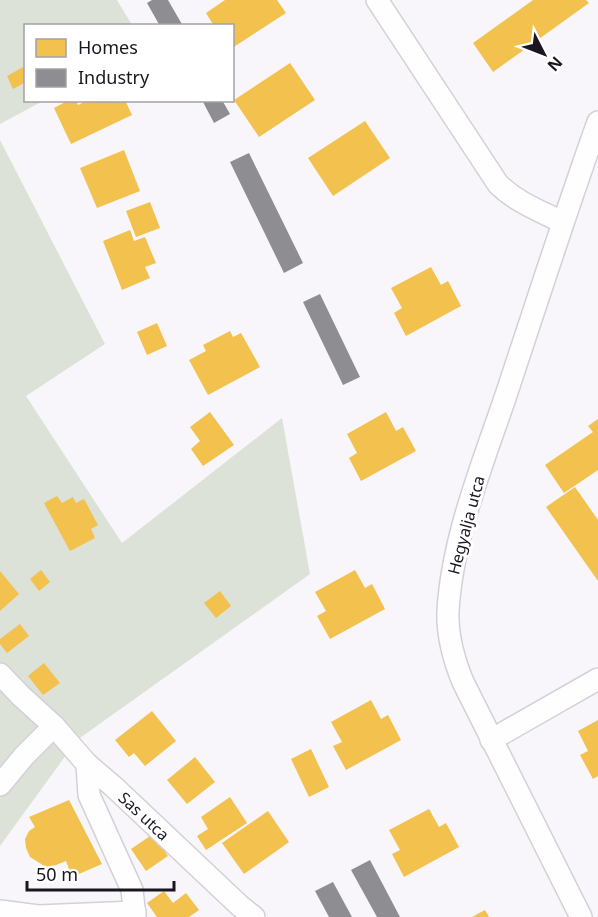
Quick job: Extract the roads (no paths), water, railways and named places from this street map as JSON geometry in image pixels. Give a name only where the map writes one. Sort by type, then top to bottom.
[{"type":"street","points":[[377,0],[498,184],[517,199],[562,222]]},
{"type":"street","name":"Hegyalja utca","points":[[581,917],[462,682],[449,633],[448,615],[450,584],[469,504],[562,222],[598,122]]},
{"type":"street","name":"Sas utca","points":[[0,674],[54,726],[87,764],[254,917]]},
{"type":"street","points":[[491,740],[598,679]]},
{"type":"street","points":[[0,785],[24,756],[54,726]]},
{"type":"street","points":[[0,911],[39,916],[135,915],[132,890],[89,795],[87,764]]}]
